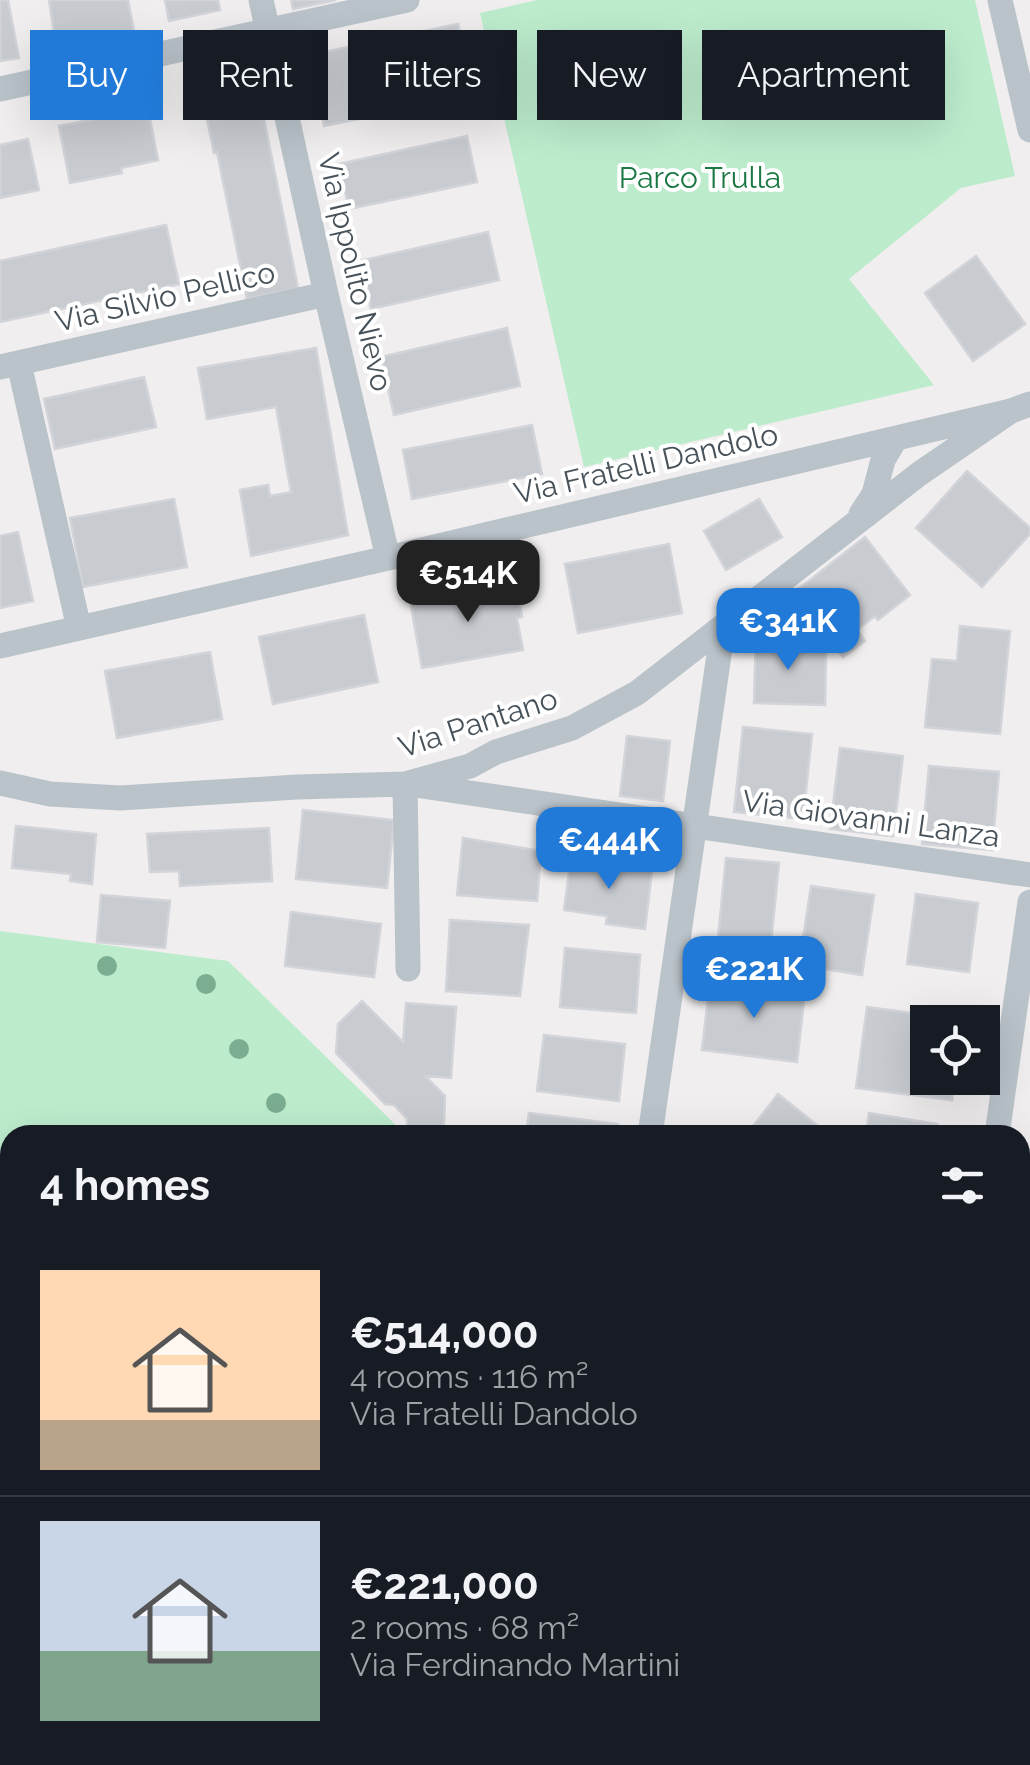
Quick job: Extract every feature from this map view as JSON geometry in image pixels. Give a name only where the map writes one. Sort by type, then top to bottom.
[{"type":"street","name":"Via Ippolito Nievo","points":[[260,0],[267,30]]},
{"type":"street","points":[[267,30],[408,0]]},
{"type":"street","points":[[1000,0],[1030,130]]},
{"type":"street","points":[[0,89],[183,49]]},
{"type":"street","name":"Via Ippolito Nievo","points":[[287,120],[388,558]]},
{"type":"street","name":"Via Silvio Pellico","points":[[79,628],[10,366],[326,294]]},
{"type":"street","name":"Via Pantano","points":[[853,526],[874,494],[883,460],[896,438],[1020,408]]},
{"type":"street","name":"Via Pantano","points":[[0,784],[50,794],[120,798],[297,786],[405,784],[470,766],[496,752],[572,728],[637,693],[919,474],[1020,408]]},
{"type":"street","points":[[896,438],[910,447],[919,474]]},
{"type":"street","name":"Via Fratelli Dandolo","points":[[0,646],[896,438]]},
{"type":"street","points":[[651,1125],[724,626]]},
{"type":"street","points":[[405,784],[408,970]]},
{"type":"street","name":"Via Giovanni Lanza","points":[[405,784],[1030,875]]},
{"type":"street","points":[[998,1125],[1030,902]]},
{"type":"green space","name":"Parco Trulla","points":[[537,0],[975,0],[1015,176],[961,188],[849,279],[934,385],[584,467],[505,120],[517,120],[517,30],[484,30],[480,13]]},
{"type":"green space","points":[[0,931],[228,961],[396,1125],[0,1125]]},
{"type":"building","points":[[0,0],[8,0],[19,58],[0,61]]},
{"type":"building","points":[[49,0],[128,0],[134,30],[54,30]]},
{"type":"building","points":[[165,0],[218,0],[220,10],[169,21]]},
{"type":"building","points":[[291,0],[336,0],[293,9]]},
{"type":"building","points":[[458,24],[459,30],[429,30]]},
{"type":"building","points":[[348,47],[348,120],[354,120],[324,126],[323,120],[328,120],[328,51]]},
{"type":"building","points":[[90,120],[150,120],[158,160],[121,168],[122,173],[70,183],[59,126]]},
{"type":"building","points":[[207,120],[264,120],[298,288],[247,299],[217,152],[214,153]]},
{"type":"building","points":[[467,136],[477,182],[349,209],[339,164]]},
{"type":"building","points":[[28,139],[39,190],[0,198],[0,145]]},
{"type":"building","points":[[166,225],[179,284],[0,322],[0,261]]},
{"type":"building","points":[[488,232],[499,280],[371,309],[360,261]]},
{"type":"building","points":[[976,256],[1025,324],[973,361],[925,293]]},
{"type":"building","points":[[507,328],[520,386],[394,415],[381,357]]},
{"type":"building","points":[[316,348],[348,535],[251,556],[240,490],[268,485],[270,496],[291,492],[276,407],[207,419],[198,368]]},
{"type":"building","points":[[144,377],[156,427],[55,449],[44,399]]},
{"type":"building","points":[[532,425],[542,474],[412,499],[403,450]]},
{"type":"building","points":[[967,471],[1030,528],[1030,534],[982,587],[916,528]]},
{"type":"building","points":[[174,499],[187,567],[83,587],[70,518]]},
{"type":"building","points":[[759,499],[782,537],[726,570],[704,531]]},
{"type":"building","points":[[18,532],[33,601],[0,608],[0,536]]},
{"type":"building","points":[[865,537],[910,595],[878,620],[875,616],[857,630],[865,641],[843,657],[815,622],[810,626],[787,598]]},
{"type":"building","points":[[669,544],[682,613],[578,633],[565,564]]},
{"type":"building","points":[[516,582],[523,650],[422,668],[410,600]]},
{"type":"building","points":[[364,615],[378,682],[273,704],[259,637]]},
{"type":"building","points":[[960,626],[1010,631],[1000,734],[925,727],[932,659],[957,661]]},
{"type":"building","points":[[756,634],[792,635],[792,650],[826,651],[825,705],[754,703]]},
{"type":"building","points":[[210,652],[222,719],[117,738],[105,671]]},
{"type":"building","points":[[743,727],[812,734],[803,819],[734,812]]},
{"type":"building","points":[[627,736],[670,741],[663,801],[620,796]]},
{"type":"building","points":[[840,748],[903,756],[893,836],[830,829]]},
{"type":"building","points":[[929,766],[999,772],[992,850],[922,844]]},
{"type":"building","points":[[303,810],[394,820],[387,888],[296,879]]},
{"type":"building","points":[[16,826],[96,834],[92,884],[70,881],[71,874],[12,868]]},
{"type":"building","points":[[269,828],[272,881],[180,886],[179,871],[150,872],[147,834]]},
{"type":"building","points":[[463,838],[541,851],[537,901],[457,895]]},
{"type":"building","points":[[726,858],[779,863],[769,963],[716,958]]},
{"type":"building","points":[[571,859],[652,870],[645,929],[606,924],[607,916],[564,910]]},
{"type":"building","points":[[811,886],[874,895],[862,975],[799,965]]},
{"type":"building","points":[[916,894],[978,903],[969,972],[907,964]]},
{"type":"building","points":[[101,895],[170,901],[165,948],[97,942]]},
{"type":"building","points":[[291,912],[381,924],[374,977],[285,966]]},
{"type":"building","points":[[450,920],[529,925],[520,996],[446,991]]},
{"type":"building","points":[[565,948],[640,955],[636,1013],[560,1007]]},
{"type":"building","points":[[710,981],[805,992],[797,1062],[702,1050]]},
{"type":"building","points":[[362,1001],[403,1042],[406,1003],[456,1007],[451,1078],[425,1076],[445,1096],[444,1124],[407,1125],[407,1119],[394,1105],[385,1104],[336,1053],[338,1024]]},
{"type":"building","points":[[867,1007],[910,1013],[910,1095],[856,1088]]},
{"type":"building","points":[[544,1035],[625,1044],[619,1101],[537,1091]]},
{"type":"building","points":[[778,1094],[817,1125],[754,1125]]},
{"type":"building","points":[[912,1095],[953,1095],[952,1100]]},
{"type":"building","points":[[529,1113],[618,1124],[618,1125],[527,1125]]},
{"type":"building","points":[[869,1113],[937,1124],[937,1125],[867,1125]]}]
